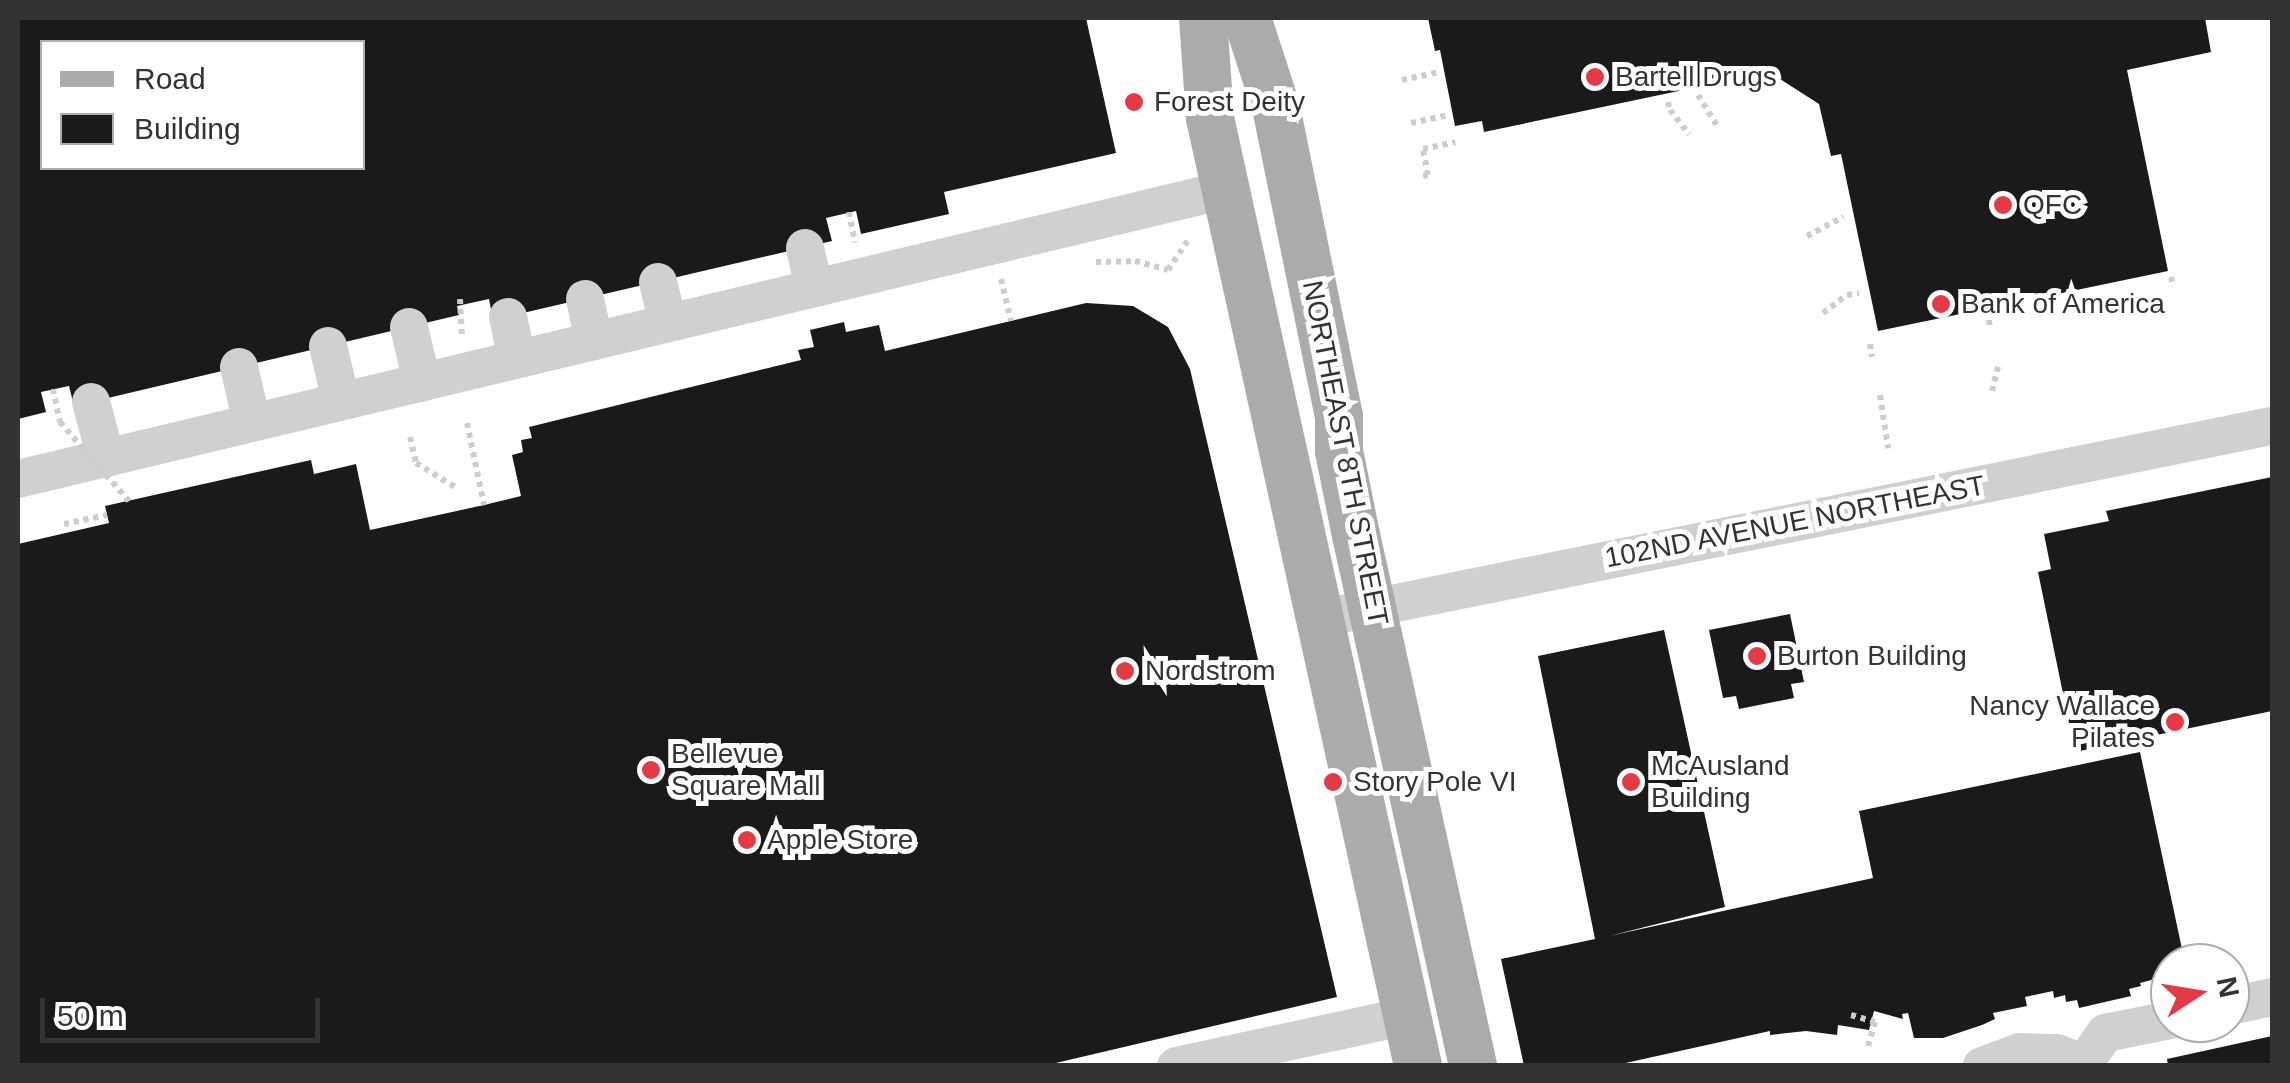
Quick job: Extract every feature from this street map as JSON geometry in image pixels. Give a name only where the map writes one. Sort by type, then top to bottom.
[{"type":"main road","name":"NORTHEAST 8TH STREET","points":[[1203,18],[1210,118],[1418,1066]]},
{"type":"main road","name":"NORTHEAST 8TH STREET","points":[[1248,18],[1276,107],[1339,416],[1339,451],[1473,1066]]},
{"type":"main road","points":[[1225,190],[1268,210],[1315,423],[1339,451]]},
{"type":"street","points":[[18,478],[1225,190]]},
{"type":"street","points":[[805,248],[814,288]]},
{"type":"street","points":[[658,282],[668,323]]},
{"type":"street","points":[[586,299],[594,341]]},
{"type":"street","points":[[508,317],[517,359]]},
{"type":"street","points":[[409,327],[422,382]]},
{"type":"street","points":[[328,346],[341,402]]},
{"type":"street","points":[[239,367],[252,422]]},
{"type":"street","points":[[91,402],[106,458]]},
{"type":"street","name":"102ND AVENUE NORTHEAST","points":[[1318,619],[2272,426]]},
{"type":"street","points":[[1176,1066],[1407,1016]]},
{"type":"street","points":[[1982,1066],[2020,1052],[2057,1053],[2087,1064],[2105,1033],[2150,1024]]},
{"type":"path","points":[[1402,80],[1441,72]]},
{"type":"path","points":[[1698,96],[1719,128]]},
{"type":"path","points":[[1668,102],[1689,134]]},
{"type":"path","points":[[1411,123],[1449,114]]},
{"type":"path","points":[[1423,176],[1428,174],[1423,150],[1455,142]]},
{"type":"path","points":[[849,248],[856,242],[850,212]]},
{"type":"path","points":[[1807,236],[1843,216]]},
{"type":"path","points":[[1086,262],[1135,261],[1168,270],[1187,244]]},
{"type":"path","points":[[1011,321],[1000,276],[1018,270]]},
{"type":"path","points":[[1824,313],[1847,295],[1859,292]]},
{"type":"path","points":[[460,298],[462,354]]},
{"type":"path","points":[[1870,344],[1872,357]]},
{"type":"path","points":[[1992,391],[1998,367]]},
{"type":"path","points":[[53,389],[60,422],[130,501]]},
{"type":"path","points":[[1880,395],[1888,448]]},
{"type":"path","points":[[467,423],[484,504]]},
{"type":"path","points":[[410,437],[416,463],[455,487]]},
{"type":"path","points":[[64,524],[107,514]]},
{"type":"path","points":[[1851,1015],[1876,1022],[1868,1046]]},
{"type":"building","points":[[18,18],[1086,18],[1116,153],[944,192],[949,214],[861,234],[856,211],[826,218],[832,241],[493,320],[489,299],[457,306],[459,315],[74,406],[69,386],[41,392],[46,412],[18,419]]},
{"type":"building","name":"QFC","points":[[1428,18],[2205,18],[2211,52],[2127,70],[2168,271],[1878,331],[1841,154],[1831,156],[1819,104],[1769,72],[1484,132],[1482,121],[1455,126],[1440,50],[1435,51]]},
{"type":"building","name":"Bellevue Square Mall","points":[[1086,303],[1133,306],[1168,327],[1190,369],[1337,997],[1043,1066],[18,1066],[18,544],[109,523],[105,506],[311,460],[314,474],[356,464],[370,530],[484,505],[521,496],[512,455],[523,452],[521,440],[532,438],[529,427],[801,360],[798,350],[814,347],[810,330],[844,322],[846,332],[879,325],[885,351]]},
{"type":"building","points":[[2272,477],[2272,711],[2075,752],[2038,572],[2051,569],[2044,534],[2109,521],[2106,511]]},
{"type":"building","name":"Burton Building","points":[[1790,614],[1804,682],[1791,684],[1794,698],[1739,709],[1736,696],[1723,698],[1709,630]]},
{"type":"building","points":[[1664,630],[1725,907],[1609,936],[1873,878],[1859,811],[2140,752],[2181,943],[2150,943],[2150,980],[2129,989],[2131,996],[2079,1008],[2077,1000],[2066,1002],[2065,995],[2054,998],[2053,991],[2025,997],[2027,1006],[1993,1013],[1995,1019],[1943,1038],[1914,1038],[1908,1013],[1902,1014],[1903,1019],[1874,1011],[1869,1030],[1838,1025],[1837,1035],[1806,1031],[1770,1035],[1770,1031],[1612,1066],[1524,1066],[1501,959],[1595,939],[1538,656]]},
{"type":"building","points":[[2272,1036],[2272,1066],[2168,1066],[2167,1059]]},
{"type":"place","name":"Bartell Drugs","points":[[1595,77]]},
{"type":"place","name":"Forest Deity","points":[[1134,102]]},
{"type":"place","name":"QFC","points":[[2003,205]]},
{"type":"place","name":"Bank of America","points":[[1941,304]]},
{"type":"place","name":"Burton Building","points":[[1757,656]]},
{"type":"place","name":"Nordstrom","points":[[1125,671]]},
{"type":"place","name":"Nancy Wallace Pilates","points":[[2175,722]]},
{"type":"place","name":"Bellevue Square Mall","points":[[651,770]]},
{"type":"place","name":"Story Pole VI","points":[[1333,782]]},
{"type":"place","name":"McAusland Building","points":[[1631,782]]},
{"type":"place","name":"Apple Store","points":[[747,840]]}]
